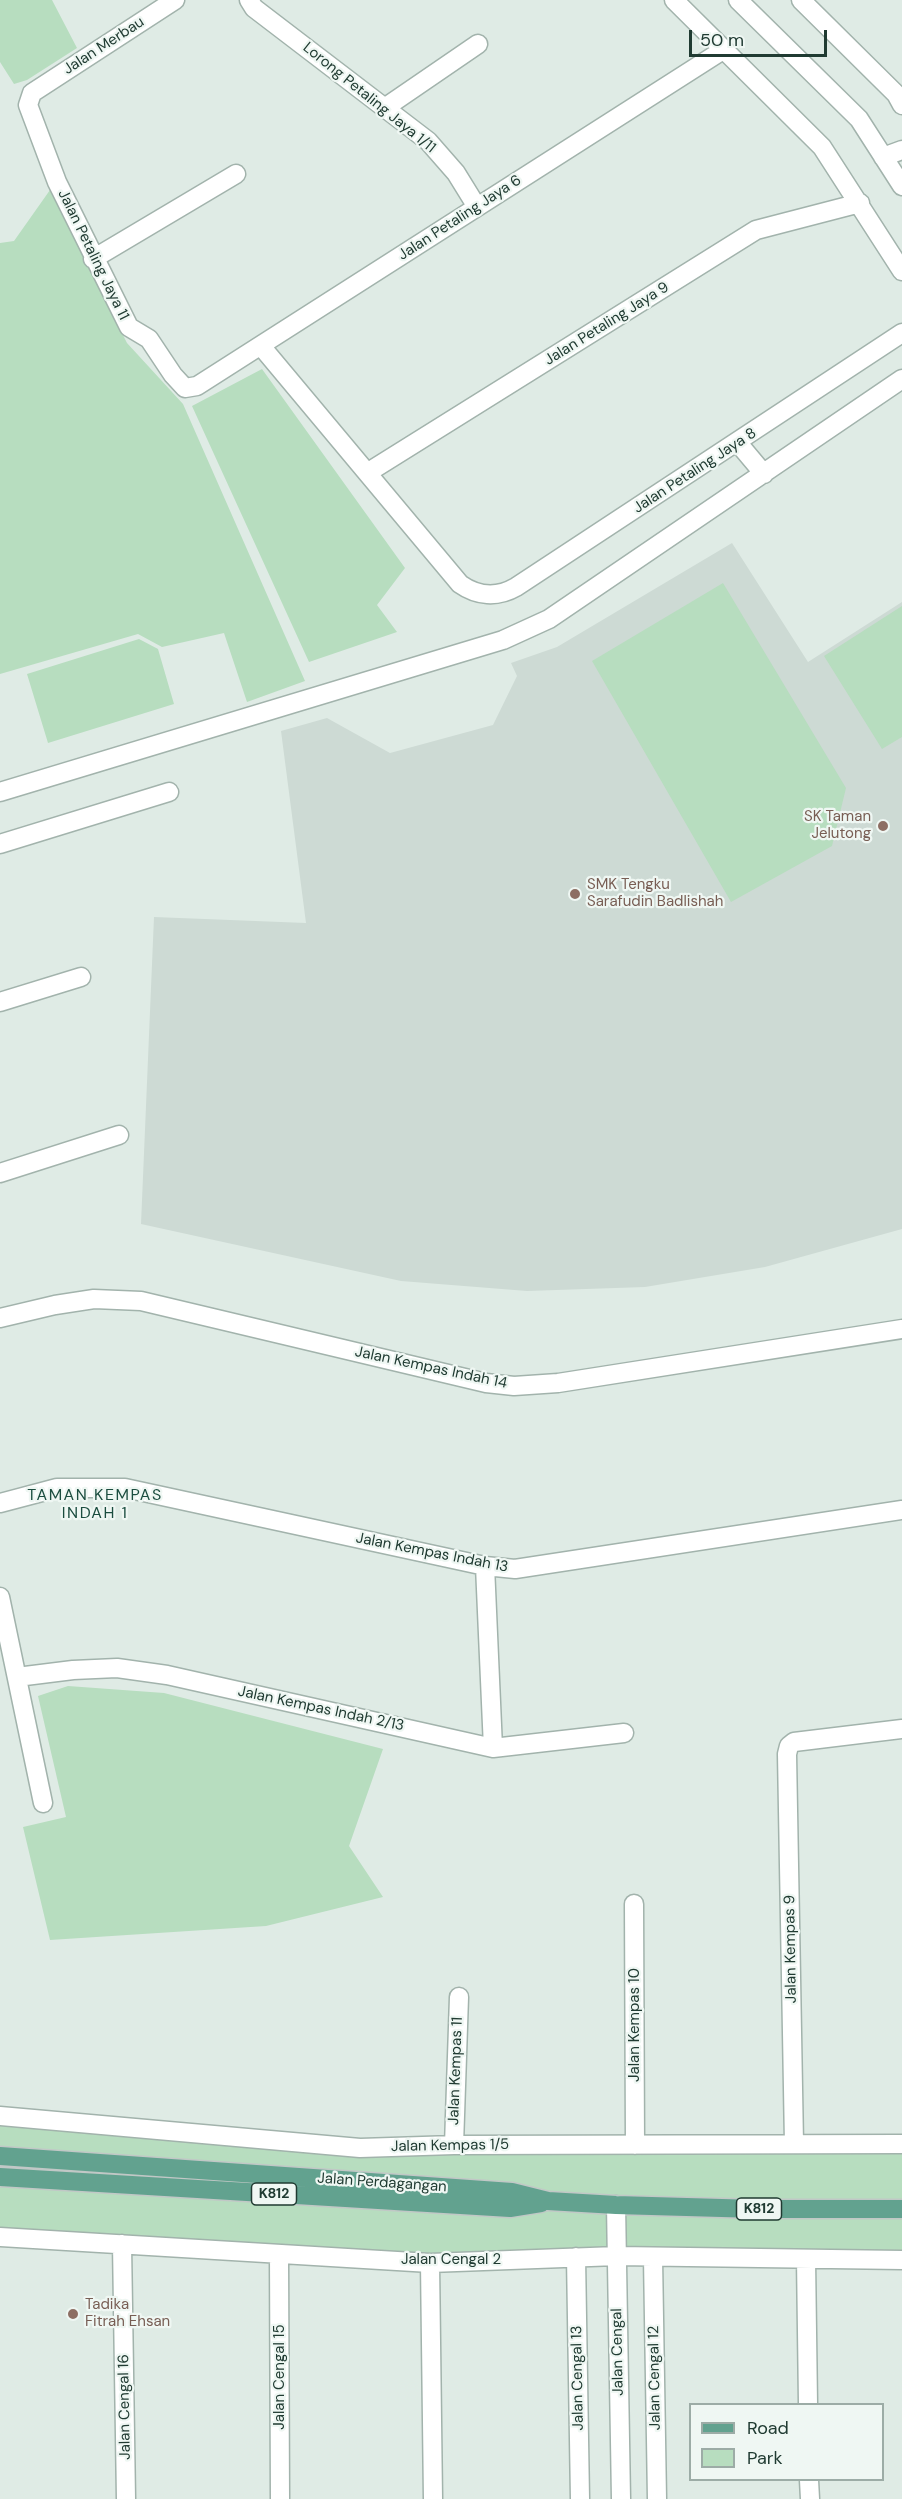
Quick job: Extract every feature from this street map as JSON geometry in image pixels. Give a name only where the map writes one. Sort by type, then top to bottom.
[{"type":"main road","name":"Jalan Perdagangan","points":[[0,2156],[512,2192],[548,2201],[616,2205],[757,2209],[902,2209]]},
{"type":"main road","name":"Jalan Perdagangan","points":[[0,2177],[510,2208],[548,2201]]},
{"type":"street","name":"Lorong Petaling Jaya 1/11","points":[[249,0],[254,8],[428,141],[456,173],[477,207]]},
{"type":"street","points":[[674,0],[822,147],[902,271]]},
{"type":"street","points":[[738,0],[860,119],[902,186]]},
{"type":"street","points":[[801,0],[896,94],[902,105]]},
{"type":"street","name":"Jalan Merbau","points":[[32,93],[164,3]]},
{"type":"street","points":[[386,107],[478,44]]},
{"type":"street","name":"Jalan Petaling Jaya 6","points":[[197,386],[723,50]]},
{"type":"street","name":"Jalan Petaling Jaya 11","points":[[32,93],[28,99],[30,114],[57,182],[93,259],[129,327],[149,339],[173,375],[185,388],[197,386]]},
{"type":"street","points":[[884,157],[902,150]]},
{"type":"street","points":[[93,259],[236,174]]},
{"type":"street","name":"Jalan Petaling Jaya 9","points":[[367,473],[756,230],[860,204]]},
{"type":"street","name":"Jalan Petaling Jaya 8","points":[[367,473],[460,584],[469,591],[496,595],[516,587],[902,333]]},
{"type":"street","points":[[261,346],[367,473]]},
{"type":"street","points":[[0,792],[503,640],[549,619],[902,380]]},
{"type":"street","points":[[738,443],[764,474]]},
{"type":"street","points":[[0,844],[168,792]]},
{"type":"street","points":[[0,1002],[81,977]]},
{"type":"street","points":[[0,1173],[119,1135]]},
{"type":"street","name":"Jalan Kempas Indah 14","points":[[0,1318],[55,1305],[94,1299],[141,1301],[486,1383],[514,1386],[558,1383],[902,1329]]},
{"type":"street","name":"Jalan Kempas Indah 13","points":[[0,1503],[57,1488],[125,1488],[485,1566],[515,1569],[902,1510]]},
{"type":"street","points":[[485,1566],[493,1748]]},
{"type":"street","points":[[0,1597],[43,1803]]},
{"type":"street","name":"Jalan Kempas Indah 2/13","points":[[17,1677],[73,1670],[117,1668],[167,1675],[493,1748],[624,1733]]},
{"type":"street","name":"Jalan Kempas 9","points":[[794,2144],[786,1754],[789,1746],[794,1742],[902,1729]]},
{"type":"street","name":"Jalan Kempas 10","points":[[634,1904],[635,2145]]},
{"type":"street","name":"Jalan Kempas 11","points":[[454,2145],[459,1997]]},
{"type":"street","name":"Jalan Kempas 1/5","points":[[0,2116],[360,2148],[454,2145],[902,2144]]},
{"type":"street","name":"Jalan Cengal","points":[[616,2205],[621,2499]]},
{"type":"street","name":"Jalan Cengal 2","points":[[0,2237],[430,2263],[617,2256],[902,2260]]},
{"type":"street","name":"Jalan Cengal 16","points":[[122,2244],[126,2499]]},
{"type":"street","name":"Jalan Cengal 15","points":[[279,2254],[280,2499]]},
{"type":"street","name":"Jalan Cengal 13","points":[[576,2257],[580,2499]]},
{"type":"street","name":"Jalan Cengal 12","points":[[653,2258],[657,2499]]},
{"type":"street","points":[[806,2259],[808,2403]]},
{"type":"street","points":[[430,2263],[433,2499]]},
{"type":"street","points":[[809,2481],[810,2499]]},
{"type":"shaded area","name":"SMK Tengku Sarafudin Badlishah","points":[[732,543],[808,662],[902,602],[902,1229],[765,1267],[645,1287],[527,1291],[401,1281],[141,1224],[154,917],[306,923],[281,731],[327,718],[390,753],[493,725],[517,676],[511,663],[557,647]]},
{"type":"green space","points":[[0,0],[52,0],[77,48],[27,80],[14,84],[0,62]]},
{"type":"green space","points":[[50,190],[127,343],[183,404],[305,681],[247,702],[224,633],[162,647],[138,634],[0,674],[0,243],[14,241]]},
{"type":"green space","points":[[262,369],[405,568],[377,605],[397,632],[309,662],[192,406]]},
{"type":"green space","points":[[723,583],[846,788],[832,846],[731,902],[592,661]]},
{"type":"green space","points":[[902,606],[902,737],[882,749],[824,656]]},
{"type":"green space","points":[[139,639],[158,649],[174,704],[48,743],[27,674]]},
{"type":"green space","points":[[68,1686],[164,1693],[383,1749],[349,1846],[383,1897],[266,1926],[50,1940],[23,1827],[66,1817],[38,1696]]},
{"type":"green space","points":[[0,2115],[360,2148],[902,2144],[902,2260],[430,2263],[0,2237],[0,2177],[539,2200],[0,2156]]},
{"type":"place","name":"SK Taman Jelutong","points":[[883,826]]},
{"type":"place","name":"SMK Tengku Sarafudin Badlishah","points":[[575,894]]},
{"type":"place","name":"Tadika Fitrah Ehsan","points":[[73,2314]]},
{"type":"district","name":"TAMAN KEMPAS INDAH 1","points":[[95,1505]]}]
